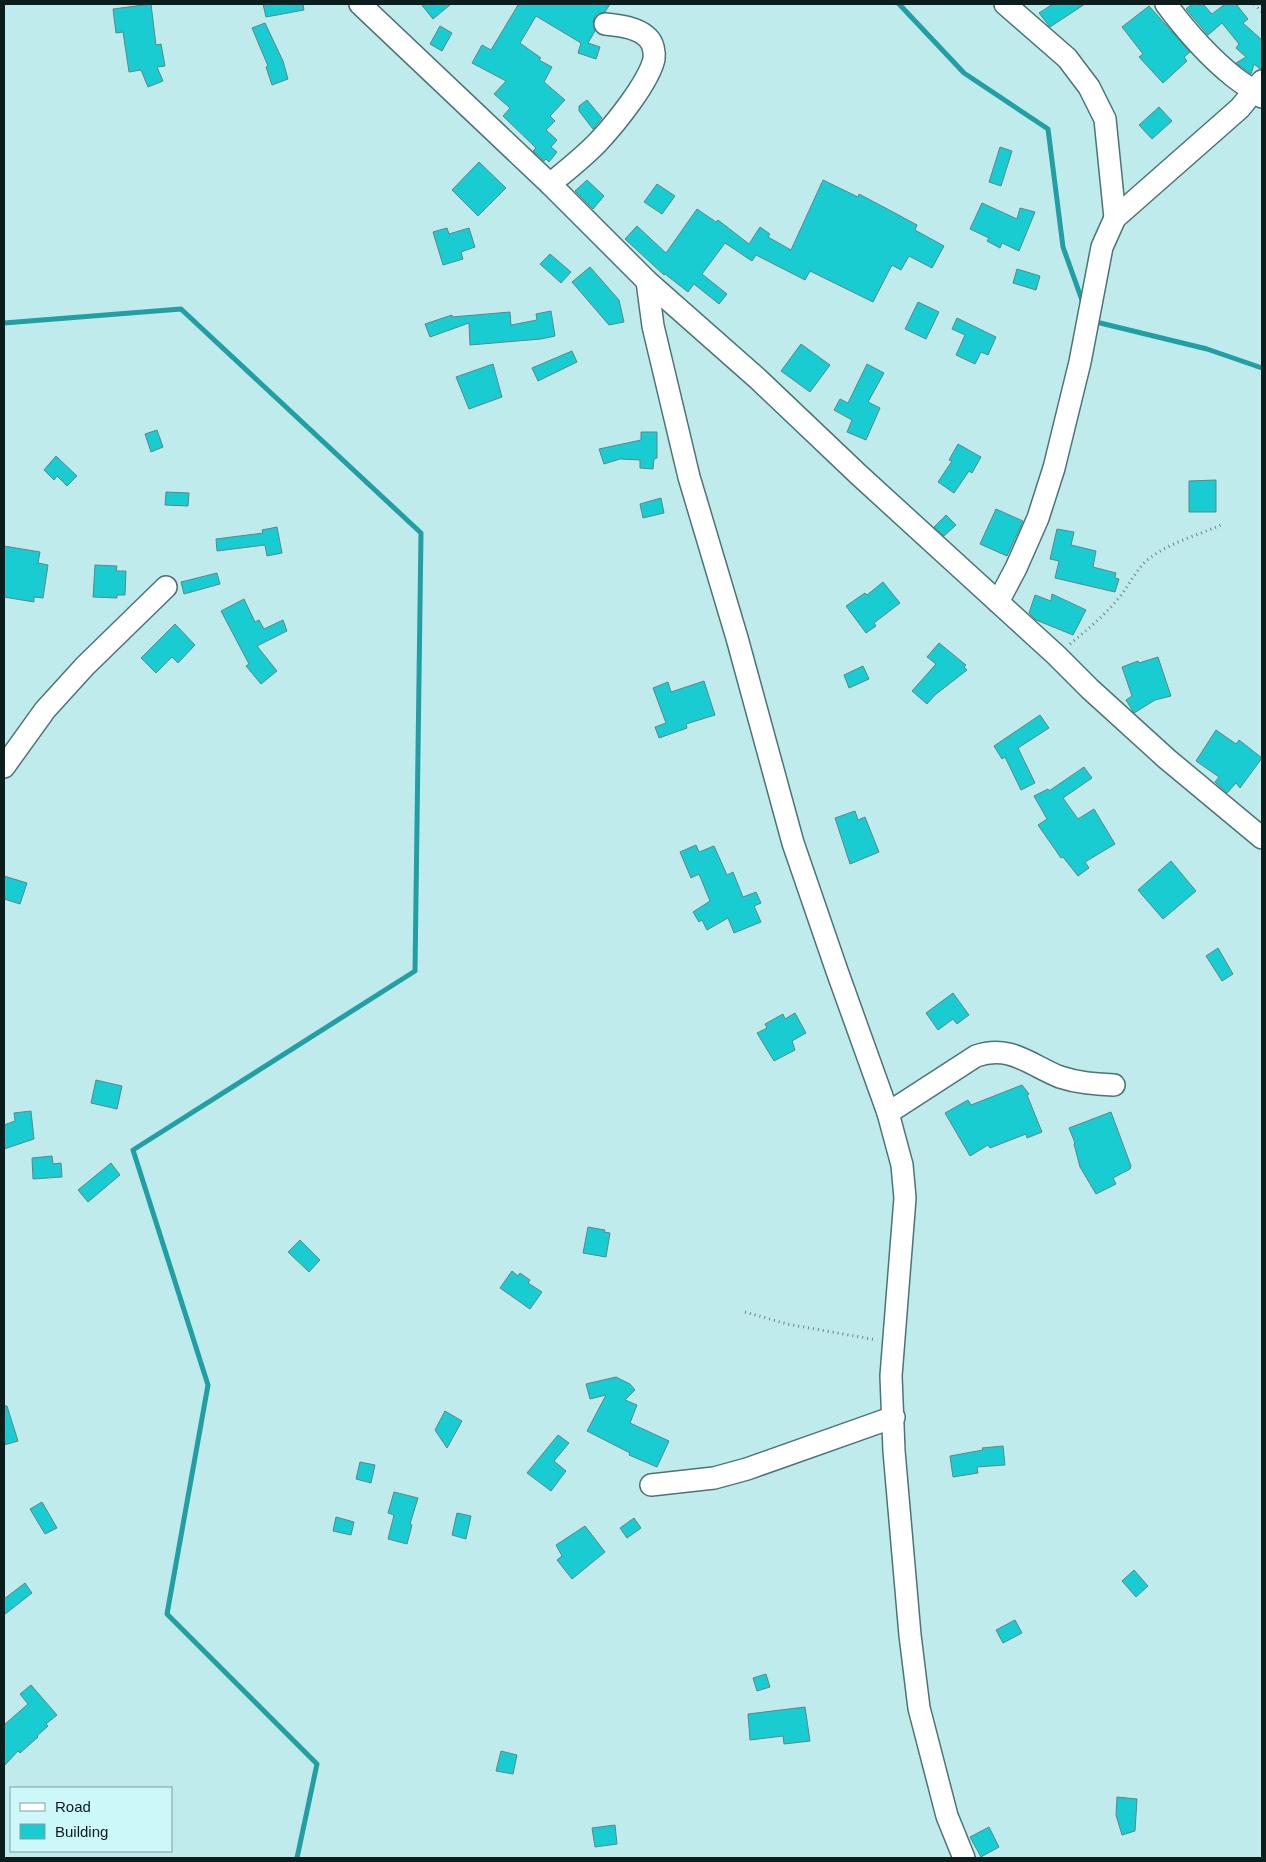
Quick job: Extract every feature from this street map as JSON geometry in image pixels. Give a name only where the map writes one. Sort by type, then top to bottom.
[{"type":"street","points":[[360,4],[550,184],[647,281],[758,379],[852,469],[1167,759],[1262,838]]},
{"type":"street","points":[[1005,4],[1067,58],[1089,87],[1105,119],[1115,218]]},
{"type":"street","points":[[998,602],[1016,568],[1038,518],[1054,468],[1080,362],[1102,248],[1115,218],[1260,90],[1235,78],[1210,57],[1182,26],[1166,4]]},
{"type":"street","points":[[550,184],[597,143],[613,126],[638,90],[654,60],[653,46],[648,37],[635,31],[605,24]]},
{"type":"street","points":[[647,281],[653,326],[689,476],[737,638],[794,843],[888,1113],[902,1165],[904,1198],[891,1376],[894,1451],[907,1606],[919,1708],[947,1816],[964,1858]]},
{"type":"street","points":[[4,767],[51,702],[166,586]]},
{"type":"street","points":[[888,1113],[976,1056],[988,1052],[1015,1055],[1059,1076],[1082,1083],[1114,1085]]},
{"type":"street","points":[[651,1486],[714,1478],[747,1469],[894,1418]]},
{"type":"path","points":[[1254,4],[1262,12]]},
{"type":"path","points":[[1056,655],[1094,624],[1119,599],[1135,574],[1150,558],[1174,544],[1221,525]]},
{"type":"path","points":[[745,1312],[787,1324],[892,1343]]},
{"type":"building","points":[[151,4],[156,45],[161,44],[165,66],[157,67],[163,81],[148,87],[141,70],[129,72],[123,32],[116,33],[113,9]]},
{"type":"building","points":[[263,4],[303,4],[304,10],[266,17]]},
{"type":"building","points":[[421,4],[451,4],[433,19]]},
{"type":"building","points":[[515,4],[610,4],[605,12],[595,16],[593,22],[595,31],[588,43],[600,47],[596,59],[578,53],[581,43],[536,16],[520,43],[541,58],[539,60],[552,67],[544,82],[565,100],[550,116],[555,121],[546,130],[557,140],[551,147],[557,152],[549,162],[546,159],[544,161],[533,151],[536,148],[503,116],[510,108],[494,94],[506,81],[472,63],[482,45],[491,50],[518,5]]},
{"type":"building","points":[[1053,4],[1085,4],[1050,27],[1039,13]]},
{"type":"building","points":[[1192,4],[1203,4],[1212,14],[1225,4],[1236,4],[1248,19],[1243,23],[1262,40],[1262,69],[1254,64],[1251,74],[1236,63],[1246,57],[1236,48],[1239,44],[1222,23],[1208,35],[1186,9]]},
{"type":"building","points":[[1149,6],[1190,52],[1184,57],[1187,61],[1163,83],[1139,57],[1143,54],[1122,27]]},
{"type":"building","points":[[265,23],[283,61],[288,79],[272,85],[266,67],[268,66],[252,28]]},
{"type":"building","points":[[440,26],[452,33],[442,51],[430,44]]},
{"type":"building","points":[[587,100],[602,118],[593,129],[579,111],[579,106]]},
{"type":"building","points":[[1159,107],[1172,121],[1152,139],[1139,125]]},
{"type":"building","points":[[1000,147],[1012,151],[1001,186],[989,182]]},
{"type":"building","points":[[479,162],[506,188],[478,216],[452,190]]},
{"type":"building","points":[[587,180],[604,196],[593,209],[575,191]]},
{"type":"building","points":[[823,180],[858,197],[859,194],[917,225],[915,230],[944,246],[932,268],[909,256],[901,270],[892,265],[873,302],[810,271],[805,280],[756,255],[752,261],[725,243],[702,274],[727,294],[719,304],[694,284],[688,292],[664,275],[625,239],[637,226],[666,253],[697,209],[716,222],[718,220],[749,244],[760,227],[770,234],[768,237],[791,250]]},
{"type":"building","points":[[657,184],[675,196],[662,214],[644,202]]},
{"type":"building","points":[[982,203],[1017,219],[1020,208],[1035,212],[1019,251],[1002,243],[1000,248],[987,241],[989,238],[970,229]]},
{"type":"building","points":[[447,228],[449,234],[469,228],[475,247],[461,252],[463,259],[443,265],[433,232]]},
{"type":"building","points":[[550,254],[571,272],[561,283],[540,264]]},
{"type":"building","points":[[590,267],[619,300],[624,322],[609,325],[572,282]]},
{"type":"building","points":[[1017,269],[1040,276],[1036,290],[1013,283]]},
{"type":"building","points":[[918,302],[939,312],[926,339],[905,329]]},
{"type":"building","points":[[551,311],[555,336],[541,339],[470,345],[469,323],[430,337],[425,324],[452,315],[452,317],[510,312],[511,325],[537,320],[536,314]]},
{"type":"building","points":[[957,318],[996,337],[988,355],[981,352],[975,364],[956,355],[965,335],[952,329]]},
{"type":"building","points":[[801,344],[830,365],[810,392],[781,371]]},
{"type":"building","points":[[572,351],[577,362],[538,381],[532,368]]},
{"type":"building","points":[[493,364],[502,397],[469,409],[456,377]]},
{"type":"building","points":[[867,364],[884,373],[868,402],[880,408],[866,440],[847,432],[852,420],[834,410],[840,399],[848,403]]},
{"type":"building","points":[[157,430],[163,447],[151,452],[145,434]]},
{"type":"building","points":[[641,432],[657,432],[657,458],[654,459],[653,469],[640,468],[640,460],[620,459],[604,464],[599,449],[641,440]]},
{"type":"building","points":[[958,444],[981,457],[972,473],[969,471],[954,493],[938,482],[952,461],[949,460]]},
{"type":"building","points":[[56,456],[77,476],[67,486],[57,476],[54,480],[44,470]]},
{"type":"building","points":[[1216,480],[1216,512],[1189,512],[1189,481]]},
{"type":"building","points":[[166,492],[189,493],[188,506],[165,505]]},
{"type":"building","points":[[661,498],[664,513],[643,518],[640,504]]},
{"type":"building","points":[[996,509],[1023,521],[1007,556],[980,544]]},
{"type":"building","points":[[946,515],[956,525],[944,536],[934,527]]},
{"type":"building","points":[[277,527],[282,553],[267,556],[265,545],[217,551],[216,539],[263,533],[262,530]]},
{"type":"building","points":[[1057,529],[1074,532],[1071,545],[1096,551],[1093,567],[1116,573],[1115,578],[1119,579],[1115,592],[1055,578],[1059,561],[1050,559]]},
{"type":"building","points":[[4,546],[40,552],[38,563],[48,565],[43,598],[34,597],[34,602],[4,597]]},
{"type":"building","points":[[95,565],[117,566],[116,571],[126,571],[125,595],[117,595],[117,598],[93,597]]},
{"type":"building","points":[[217,573],[220,584],[184,594],[181,582]]},
{"type":"building","points":[[883,582],[900,603],[874,623],[876,626],[866,633],[846,606],[865,593],[867,595]]},
{"type":"building","points":[[1052,594],[1086,610],[1073,635],[1036,620],[1029,613],[1035,595],[1051,601]]},
{"type":"building","points":[[244,599],[255,622],[259,620],[264,629],[283,620],[287,631],[257,646],[277,671],[261,684],[246,666],[249,664],[221,611]]},
{"type":"building","points":[[175,624],[195,645],[178,663],[172,657],[156,673],[141,658]]},
{"type":"building","points":[[939,643],[966,665],[964,667],[967,670],[935,695],[927,704],[912,691],[936,664],[927,657]]},
{"type":"building","points":[[1158,657],[1171,696],[1155,700],[1134,713],[1126,700],[1132,696],[1122,667]]},
{"type":"building","points":[[863,666],[869,679],[849,688],[844,675]]},
{"type":"building","points":[[704,681],[715,715],[686,724],[687,728],[659,738],[655,727],[666,723],[653,688],[668,682],[671,692]]},
{"type":"building","points":[[1040,715],[1049,728],[1018,748],[1035,783],[1021,790],[1005,757],[1002,759],[994,746]]},
{"type":"building","points":[[1216,730],[1236,744],[1239,740],[1262,758],[1240,788],[1236,783],[1227,793],[1215,782],[1219,777],[1196,761]]},
{"type":"building","points":[[1084,767],[1092,778],[1063,798],[1078,819],[1094,809],[1115,844],[1085,862],[1089,868],[1078,876],[1063,857],[1061,858],[1038,825],[1047,819],[1034,796],[1048,789],[1049,791]]},
{"type":"building","points":[[855,811],[858,820],[865,817],[879,852],[850,864],[835,818]]},
{"type":"building","points":[[696,845],[699,852],[714,846],[727,875],[733,872],[743,897],[756,892],[761,903],[754,906],[761,922],[734,933],[728,918],[707,930],[702,920],[699,922],[693,912],[710,901],[699,874],[691,878],[680,852]]},
{"type":"building","points":[[1171,861],[1196,891],[1163,919],[1138,890]]},
{"type":"building","points":[[4,876],[27,883],[20,904],[4,899]]},
{"type":"building","points":[[1218,948],[1233,974],[1222,981],[1206,956]]},
{"type":"building","points":[[953,993],[969,1015],[957,1024],[953,1019],[938,1030],[926,1013]]},
{"type":"building","points":[[795,1013],[806,1033],[792,1041],[795,1050],[774,1061],[757,1033],[767,1028],[765,1024],[783,1014],[785,1019]]},
{"type":"building","points":[[96,1080],[122,1086],[117,1109],[91,1103]]},
{"type":"building","points":[[1022,1085],[1029,1094],[1027,1095],[1042,1132],[1027,1138],[1026,1134],[990,1148],[988,1145],[970,1156],[945,1113],[968,1100],[971,1105]]},
{"type":"building","points":[[31,1111],[34,1139],[4,1149],[4,1125],[15,1121],[14,1113]]},
{"type":"building","points":[[1111,1112],[1131,1166],[1130,1169],[1113,1178],[1116,1184],[1096,1194],[1080,1167],[1075,1143],[1069,1128]]},
{"type":"building","points":[[52,1156],[53,1164],[61,1163],[62,1177],[33,1179],[32,1158]]},
{"type":"building","points":[[111,1163],[120,1175],[88,1202],[78,1190]]},
{"type":"building","points":[[588,1227],[605,1230],[604,1232],[610,1233],[606,1257],[583,1253]]},
{"type":"building","points":[[300,1240],[320,1260],[309,1272],[288,1252]]},
{"type":"building","points":[[512,1271],[518,1276],[520,1273],[530,1280],[528,1283],[542,1292],[530,1309],[500,1288]]},
{"type":"building","points":[[616,1377],[630,1384],[635,1390],[625,1400],[637,1405],[630,1423],[669,1441],[657,1467],[629,1455],[630,1453],[587,1431],[606,1395],[590,1399],[586,1384]]},
{"type":"building","points":[[4,1406],[7,1406],[18,1441],[4,1445]]},
{"type":"building","points":[[445,1411],[462,1421],[447,1448],[435,1430]]},
{"type":"building","points":[[558,1435],[569,1443],[554,1461],[566,1471],[551,1491],[527,1473]]},
{"type":"building","points":[[1003,1446],[1005,1465],[977,1467],[978,1473],[953,1477],[950,1456],[983,1450],[982,1448]]},
{"type":"building","points":[[360,1462],[375,1465],[371,1483],[356,1479]]},
{"type":"building","points":[[394,1492],[418,1498],[410,1524],[412,1525],[407,1544],[388,1539],[394,1515],[388,1513]]},
{"type":"building","points":[[42,1502],[57,1528],[45,1534],[30,1509]]},
{"type":"building","points":[[457,1513],[471,1516],[466,1539],[452,1535]]},
{"type":"building","points":[[336,1517],[354,1522],[351,1535],[333,1531]]},
{"type":"building","points":[[634,1518],[641,1528],[627,1538],[620,1528]]},
{"type":"building","points":[[585,1526],[605,1552],[572,1579],[557,1560],[562,1556],[556,1545]]},
{"type":"building","points":[[1134,1570],[1148,1586],[1136,1597],[1122,1581]]},
{"type":"building","points":[[25,1583],[32,1593],[4,1615],[4,1599]]},
{"type":"building","points":[[1015,1620],[1022,1633],[1003,1643],[996,1630]]},
{"type":"building","points":[[766,1674],[770,1687],[757,1691],[753,1678]]},
{"type":"building","points":[[31,1685],[57,1715],[46,1724],[48,1726],[38,1737],[20,1753],[18,1751],[4,1766],[4,1725],[28,1704],[20,1694]]},
{"type":"building","points":[[805,1707],[810,1741],[784,1744],[783,1736],[750,1740],[748,1714]]},
{"type":"building","points":[[501,1751],[517,1755],[513,1774],[496,1771]]},
{"type":"building","points":[[1117,1797],[1137,1799],[1135,1831],[1122,1835],[1116,1815]]},
{"type":"building","points":[[615,1825],[617,1844],[595,1847],[592,1828]]},
{"type":"building","points":[[989,1827],[999,1847],[981,1857],[970,1837]]},
{"type":"waterway","points":[[899,4],[964,73],[1048,129],[1063,247],[1083,303]]},
{"type":"waterway","points":[[4,323],[181,309],[421,533],[415,971],[133,1150],[208,1385],[167,1614],[317,1764],[297,1858]]},
{"type":"waterway","points":[[1092,321],[1207,349],[1262,368]]}]
